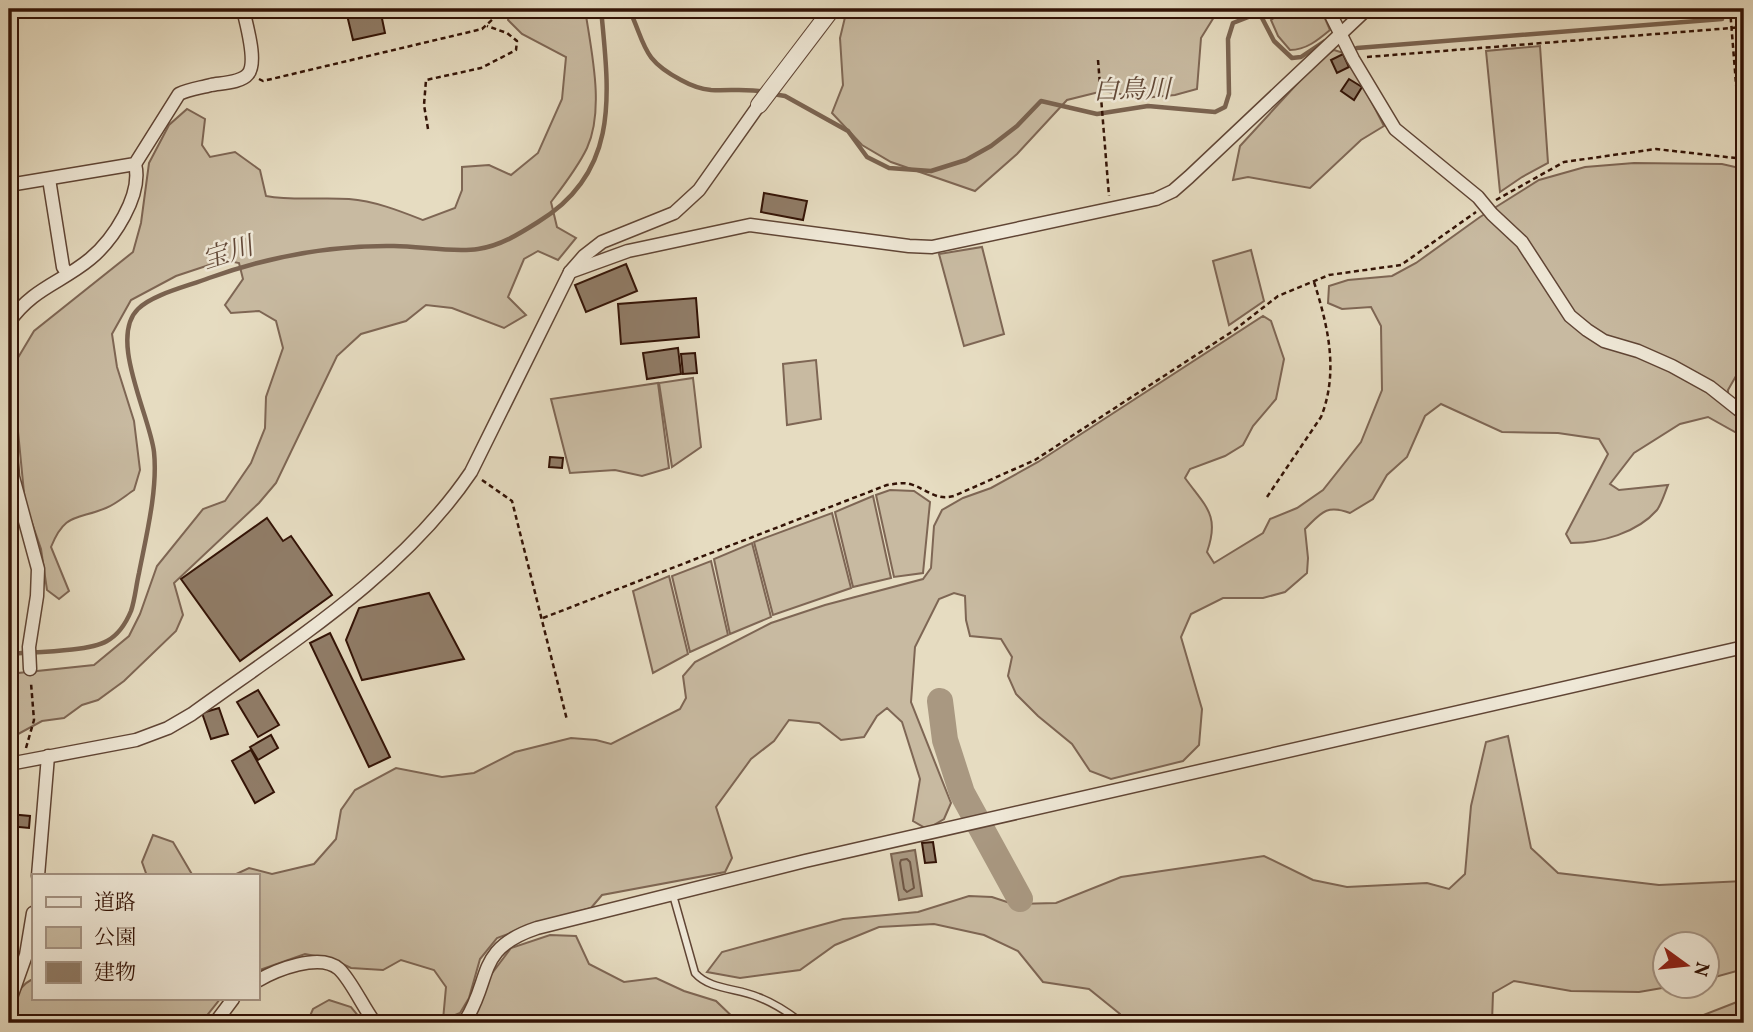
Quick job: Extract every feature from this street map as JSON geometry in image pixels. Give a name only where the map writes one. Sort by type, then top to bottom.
[{"type":"street","points":[[9,185],[135,164],[179,94],[187,90],[240,80],[248,75],[252,55],[243,9]]},
{"type":"street","points":[[9,764],[136,740],[168,728],[192,714],[354,597],[453,498],[471,472],[570,272],[602,242],[660,219],[688,202],[770,88],[832,9]]},
{"type":"street","points":[[1328,9],[1353,59],[1395,129],[1478,197],[1522,242],[1570,316],[1604,341],[1638,351],[1710,387],[1744,414]]},
{"type":"street","points":[[570,272],[628,251],[750,225],[932,247],[1156,200],[1173,191],[1367,9]]},
{"type":"street","points":[[9,322],[32,295],[89,259],[125,217],[133,198],[138,174],[135,164]]},
{"type":"street","points":[[49,179],[63,267],[67,273]]},
{"type":"street","points":[[9,427],[13,477],[39,582],[29,639],[30,669]]},
{"type":"street","points":[[464,1023],[488,963],[496,951],[507,941],[537,928],[672,893],[972,823],[1744,647]]},
{"type":"street","points":[[38,874],[48,756]]},
{"type":"street","points":[[9,1003],[26,955],[32,920]]},
{"type":"street","points":[[259,980],[287,968],[318,961],[331,964],[340,970],[375,1023]]},
{"type":"street","points":[[215,1023],[224,1007],[232,1000]]},
{"type":"lane","points":[[672,893],[695,973],[702,981],[757,996],[802,1023]]},
{"type":"path","points":[[248,75],[262,81],[471,32],[487,26],[498,9]]},
{"type":"path","points":[[543,618],[887,485],[911,484],[944,499],[1035,460],[1233,331],[1278,296],[1329,275],[1401,265],[1485,206],[1564,162],[1656,149],[1743,158],[1730,9]]},
{"type":"path","points":[[428,129],[424,105],[426,80],[481,68],[516,50],[517,41],[513,36],[487,26]]},
{"type":"path","points":[[1353,59],[1744,27]]},
{"type":"path","points":[[1098,60],[1110,211]]},
{"type":"path","points":[[1267,497],[1321,416],[1326,404],[1331,350],[1314,281]]},
{"type":"path","points":[[471,472],[513,501],[568,720]]},
{"type":"path","points":[[25,760],[34,720],[30,669]]},
{"type":"green space","points":[[511,9],[585,9],[596,98],[592,133],[587,148],[551,202],[557,227],[576,238],[558,260],[538,251],[524,259],[508,297],[526,315],[504,328],[452,308],[426,305],[406,321],[361,334],[337,356],[276,483],[259,503],[174,583],[183,615],[176,631],[124,681],[98,700],[82,705],[64,718],[42,721],[9,739],[9,674],[94,665],[129,636],[157,566],[203,509],[225,501],[251,463],[265,428],[266,397],[283,348],[276,321],[259,311],[231,313],[225,305],[243,279],[239,263],[224,260],[176,276],[131,300],[112,334],[117,367],[134,421],[140,470],[134,490],[110,506],[73,519],[61,528],[51,547],[69,591],[59,599],[47,590],[41,549],[25,503],[16,411],[10,381],[13,366],[34,331],[133,252],[141,223],[149,163],[169,125],[187,109],[205,119],[202,145],[210,157],[235,152],[260,170],[266,196],[359,200],[423,220],[455,208],[462,190],[462,167],[489,165],[511,175],[538,153],[562,99],[566,57],[522,34],[508,20]]},
{"type":"green space","points":[[847,9],[1219,9],[1201,38],[1197,89],[1175,95],[1143,98],[1103,91],[1067,100],[1017,154],[975,191],[891,162],[862,145],[832,113],[843,85],[840,38]]},
{"type":"green space","points":[[1287,9],[1321,9],[1330,30],[1307,46],[1290,50],[1278,36],[1271,20]]},
{"type":"green space","points":[[1540,46],[1548,163],[1500,192],[1486,51]]},
{"type":"green space","points":[[1334,50],[1347,54],[1384,126],[1361,140],[1310,188],[1248,177],[1233,180],[1240,146],[1319,60]]},
{"type":"green space","points":[[1634,163],[1722,164],[1744,169],[1744,294],[1738,300],[1736,376],[1728,390],[1729,407],[1744,423],[1744,437],[1708,417],[1680,424],[1634,453],[1610,484],[1619,490],[1668,485],[1657,510],[1639,525],[1618,535],[1594,541],[1571,543],[1566,534],[1608,454],[1599,439],[1558,433],[1502,432],[1441,404],[1425,416],[1407,457],[1387,475],[1373,499],[1350,513],[1335,509],[1324,512],[1305,529],[1307,573],[1285,592],[1263,598],[1223,598],[1191,614],[1181,637],[1202,709],[1199,745],[1183,761],[1111,779],[1090,771],[1072,744],[1016,694],[1008,676],[1012,657],[1001,639],[970,636],[965,596],[954,593],[939,599],[915,647],[911,702],[951,803],[944,819],[927,829],[913,821],[920,779],[902,722],[887,708],[877,716],[864,737],[841,740],[819,723],[789,720],[774,741],[751,759],[716,807],[732,858],[725,872],[602,895],[591,908],[497,938],[480,959],[469,998],[460,1013],[443,1020],[446,987],[434,970],[401,960],[383,970],[351,968],[332,959],[305,954],[259,970],[259,874],[236,874],[249,868],[272,874],[314,864],[336,839],[341,810],[355,790],[396,768],[442,777],[474,773],[515,752],[571,738],[611,744],[680,709],[686,698],[683,676],[695,662],[771,623],[825,605],[923,579],[931,568],[934,526],[942,510],[963,498],[991,488],[1038,462],[1263,316],[1271,321],[1284,359],[1276,399],[1253,426],[1243,445],[1225,456],[1190,469],[1185,478],[1209,512],[1212,529],[1207,552],[1214,563],[1263,533],[1270,519],[1297,508],[1323,490],[1361,442],[1382,390],[1381,326],[1371,307],[1342,309],[1328,303],[1329,286],[1348,280],[1392,276],[1416,263],[1480,217],[1539,180],[1585,167]]},
{"type":"green space","points":[[982,247],[1004,334],[964,346],[939,254]]},
{"type":"green space","points":[[1251,250],[1264,301],[1229,325],[1213,261]]},
{"type":"green space","points":[[816,360],[821,419],[787,425],[783,364]]},
{"type":"green space","points":[[693,378],[701,447],[672,467],[659,383]]},
{"type":"green space","points":[[658,383],[669,468],[642,476],[615,470],[570,473],[551,399]]},
{"type":"green space","points":[[890,490],[914,491],[930,502],[923,573],[894,577],[876,495]]},
{"type":"green space","points":[[873,496],[891,578],[853,587],[835,512]]},
{"type":"green space","points":[[832,513],[851,588],[773,615],[754,542]]},
{"type":"green space","points":[[752,543],[771,617],[730,634],[714,559]]},
{"type":"green space","points":[[711,561],[728,635],[690,652],[672,576]]},
{"type":"green space","points":[[669,576],[688,654],[653,673],[633,591]]},
{"type":"green space","points":[[1508,736],[1531,848],[1558,873],[1659,885],[1744,881],[1744,969],[1722,975],[1722,930],[1652,930],[1652,990],[1571,991],[1514,981],[1493,993],[1492,1023],[1120,1023],[1120,1014],[1089,989],[1043,982],[1018,951],[984,935],[934,924],[879,927],[835,945],[800,970],[740,978],[707,972],[722,952],[843,919],[918,912],[969,896],[992,897],[1013,904],[1056,903],[1121,877],[1264,856],[1313,880],[1347,887],[1427,883],[1449,889],[1465,874],[1471,806],[1486,742]]},
{"type":"green space","points":[[153,835],[173,842],[192,874],[146,874],[142,862]]},
{"type":"green space","points":[[550,935],[576,936],[589,964],[624,982],[656,978],[684,991],[716,1001],[739,1023],[472,1023],[490,976],[511,948]]},
{"type":"green space","points":[[32,980],[32,1000],[219,1000],[201,1023],[9,1023],[15,998],[26,983]]},
{"type":"green space","points":[[1744,999],[1744,1023],[1683,1023],[1742,1000]]},
{"type":"green space","points":[[329,1000],[351,1007],[364,1023],[307,1023],[313,1009]]},
{"type":"water","points":[[915,850],[922,896],[899,900],[891,854]]},
{"type":"building","points":[[380,9],[385,33],[353,40],[347,15]]},
{"type":"building","points":[[1581,9],[1623,9],[1581,12]]},
{"type":"building","points":[[1343,54],[1349,67],[1337,73],[1331,60]]},
{"type":"building","points":[[1349,79],[1362,87],[1354,100],[1341,91]]},
{"type":"building","points":[[764,193],[807,201],[803,220],[761,212]]},
{"type":"building","points":[[626,264],[637,291],[586,312],[575,285]]},
{"type":"building","points":[[696,298],[699,337],[621,344],[618,304]]},
{"type":"building","points":[[678,348],[681,374],[647,379],[643,353]]},
{"type":"building","points":[[695,353],[697,373],[683,374],[681,354]]},
{"type":"building","points":[[550,457],[563,458],[562,468],[549,467]]},
{"type":"building","points":[[267,518],[283,541],[291,536],[332,595],[240,661],[181,579]]},
{"type":"building","points":[[429,593],[464,659],[362,680],[346,640],[359,608]]},
{"type":"building","points":[[330,633],[390,757],[369,767],[310,643]]},
{"type":"building","points":[[258,690],[279,725],[258,737],[237,702]]},
{"type":"building","points":[[219,708],[228,734],[211,739],[202,713]]},
{"type":"building","points":[[271,735],[278,748],[258,760],[250,747]]},
{"type":"building","points":[[251,750],[274,792],[255,803],[232,761]]},
{"type":"building","points":[[9,814],[30,816],[29,828],[9,826]]},
{"type":"building","points":[[933,842],[936,862],[925,863],[922,843]]},
{"type":"waterway","name":"宝川","points":[[9,654],[98,645],[118,632],[131,611],[151,513],[155,466],[151,437],[133,378],[127,339],[130,322],[138,309],[172,291],[277,258],[371,246],[478,249],[502,242],[538,222],[565,202],[584,179],[597,155],[604,128],[606,100],[601,9]]},
{"type":"waterway","name":"白鳥川","points":[[629,9],[646,50],[651,58],[668,72],[703,89],[765,92]]},
{"type":"waterway","name":"白鳥川","points":[[773,94],[785,96],[848,131],[867,157],[889,168],[931,171],[966,160],[991,146],[1017,126],[1041,101],[1097,114],[1148,106],[1215,112],[1225,107],[1229,94],[1228,39],[1233,23],[1256,14],[1262,18],[1274,41],[1292,58],[1301,57],[1325,41]]},
{"type":"waterway","name":"白鳥川","points":[[1739,18],[1744,17]]},
{"type":"waterway","name":"白鳥川","points":[[1357,48],[1722,19]]},
{"type":"waterway","points":[[940,701],[945,740],[962,793],[1020,899]]}]
